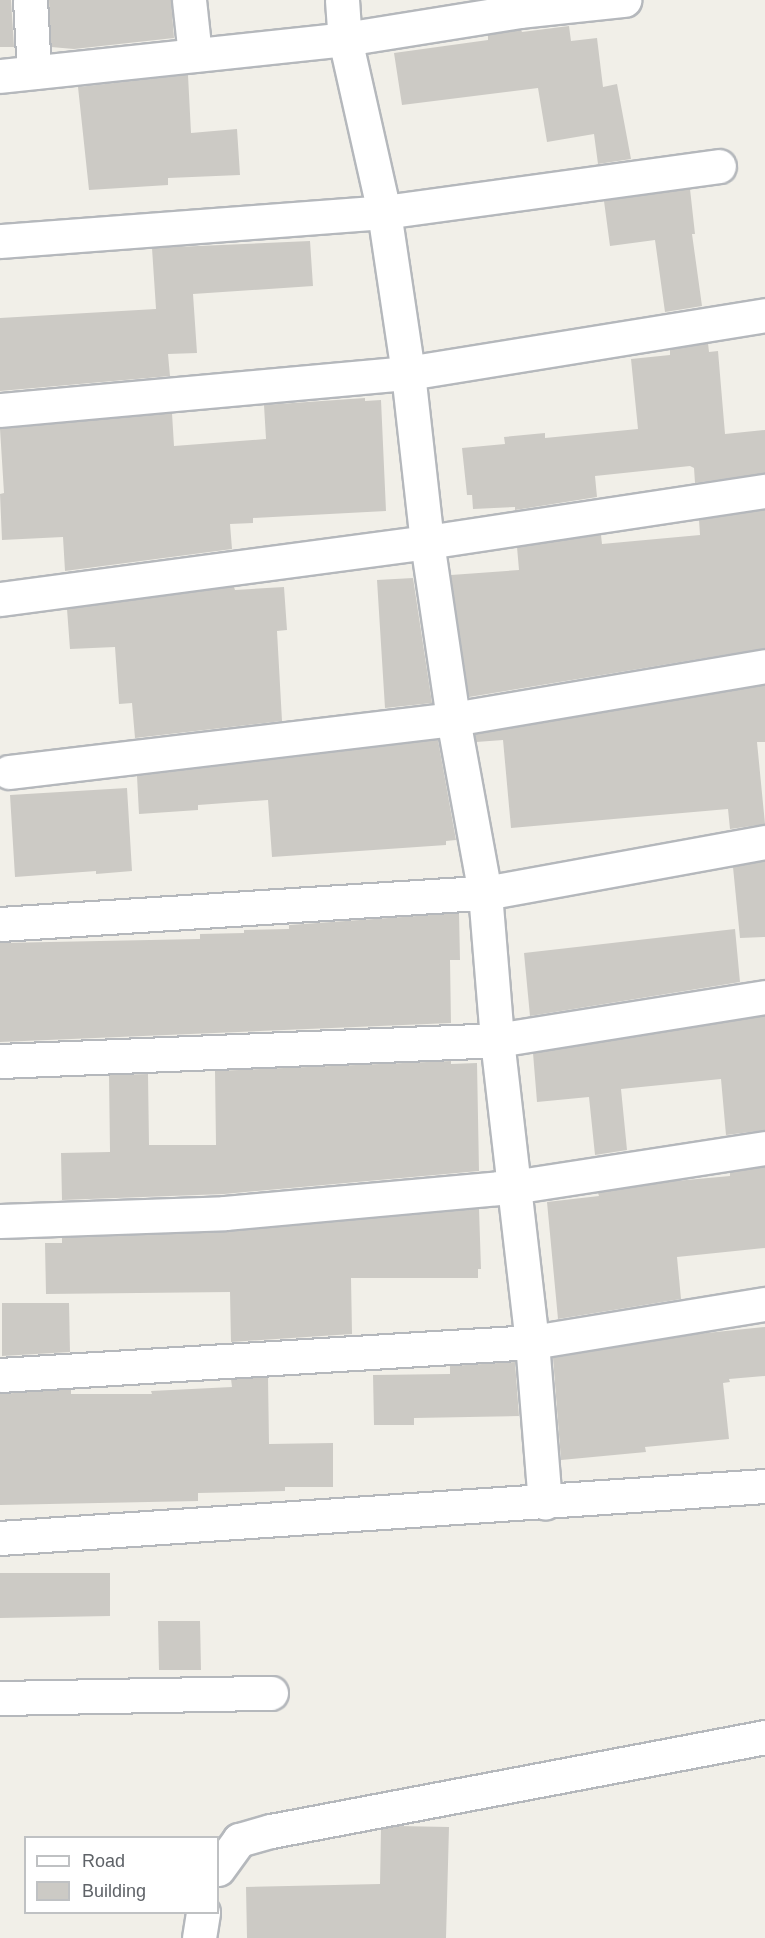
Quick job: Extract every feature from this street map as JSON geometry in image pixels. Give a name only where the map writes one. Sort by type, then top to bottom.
[{"type":"street","points":[[30,0],[34,72]]},
{"type":"street","points":[[189,0],[195,55]]},
{"type":"street","points":[[342,0],[345,39],[384,212],[408,373],[427,542],[453,719],[486,893],[497,1040],[532,1342],[545,1502]]},
{"type":"street","points":[[0,76],[345,39],[518,5],[624,0]]},
{"type":"street","points":[[0,241],[384,212],[719,166]]},
{"type":"street","points":[[0,410],[408,373],[765,315]]},
{"type":"street","points":[[0,599],[427,542],[765,491]]},
{"type":"street","points":[[9,772],[453,719],[765,666]]},
{"type":"street","points":[[0,924],[486,893],[765,842]]},
{"type":"street","points":[[0,1061],[497,1040],[765,997]]},
{"type":"street","points":[[0,1221],[225,1213],[513,1187],[765,1148]]},
{"type":"street","points":[[0,1375],[532,1342],[765,1304]]},
{"type":"street","points":[[0,1538],[765,1486]]},
{"type":"street","points":[[0,1698],[271,1693]]},
{"type":"street","points":[[219,1868],[239,1840],[271,1831],[765,1737]]},
{"type":"street","points":[[199,1938],[203,1914]]},
{"type":"building","points":[[0,0],[11,0],[14,47],[0,47]]},
{"type":"building","points":[[49,0],[171,0],[174,38],[74,49],[51,47]]},
{"type":"building","points":[[569,26],[571,41],[597,38],[603,87],[617,84],[631,159],[598,164],[594,134],[547,142],[538,88],[402,105],[394,53],[488,40],[488,35]]},
{"type":"building","points":[[188,75],[191,133],[237,129],[240,175],[168,178],[168,185],[89,190],[78,87]]},
{"type":"building","points":[[690,189],[695,234],[692,234],[702,306],[665,312],[655,240],[610,246],[604,201]]},
{"type":"building","points":[[310,241],[313,286],[193,294],[197,353],[168,354],[170,376],[0,391],[0,318],[156,309],[152,248]]},
{"type":"building","points":[[708,343],[709,352],[718,351],[725,434],[765,430],[765,473],[695,483],[694,468],[690,466],[595,476],[597,497],[515,510],[515,507],[473,509],[472,495],[467,495],[462,448],[505,444],[504,437],[545,433],[545,438],[638,429],[631,359],[670,355],[670,349]]},
{"type":"building","points":[[365,398],[365,401],[381,400],[386,511],[253,518],[253,523],[230,524],[232,549],[65,571],[63,537],[2,540],[0,494],[4,493],[0,429],[172,413],[174,446],[266,439],[264,405]]},
{"type":"building","points":[[765,510],[765,648],[469,697],[451,575],[519,570],[517,547],[601,535],[602,544],[700,535],[699,520]]},
{"type":"building","points":[[413,578],[432,703],[385,708],[377,580]]},
{"type":"building","points":[[234,587],[235,590],[284,587],[287,630],[277,631],[282,721],[135,738],[132,703],[119,704],[115,647],[70,649],[67,609]]},
{"type":"building","points":[[765,685],[765,742],[757,742],[765,824],[730,829],[728,809],[511,828],[503,740],[476,742],[475,734]]},
{"type":"building","points":[[438,740],[456,840],[446,841],[446,845],[272,857],[268,800],[198,805],[198,810],[139,814],[137,776]]},
{"type":"building","points":[[127,788],[132,871],[96,874],[96,871],[15,877],[10,795]]},
{"type":"building","points":[[765,861],[765,937],[740,938],[733,867]]},
{"type":"building","points":[[459,913],[460,960],[450,960],[451,1023],[0,1042],[0,943],[200,939],[200,934],[289,929],[289,925]]},
{"type":"building","points":[[735,929],[740,982],[530,1016],[524,953]]},
{"type":"building","points":[[765,1016],[765,1130],[726,1135],[721,1079],[621,1089],[627,1150],[595,1155],[589,1097],[537,1102],[533,1053]]},
{"type":"building","points":[[451,1061],[451,1064],[477,1063],[479,1171],[224,1194],[62,1200],[61,1153],[110,1152],[109,1075],[148,1074],[149,1145],[216,1145],[215,1071]]},
{"type":"building","points":[[765,1167],[765,1248],[677,1257],[681,1299],[558,1319],[547,1202],[599,1196],[598,1193],[665,1182],[730,1176],[730,1172]]},
{"type":"building","points":[[479,1209],[481,1269],[478,1269],[478,1278],[351,1278],[352,1334],[231,1342],[230,1292],[46,1294],[45,1243],[62,1243],[62,1238],[227,1232]]},
{"type":"building","points":[[2,1303],[69,1303],[70,1352],[2,1356]]},
{"type":"building","points":[[765,1327],[765,1376],[729,1379],[730,1382],[723,1383],[729,1439],[645,1447],[646,1452],[561,1460],[553,1358],[697,1334]]},
{"type":"building","points":[[515,1362],[519,1416],[414,1418],[414,1425],[374,1425],[373,1375],[450,1374],[450,1366]]},
{"type":"building","points":[[268,1377],[269,1444],[333,1443],[333,1487],[285,1487],[285,1491],[198,1493],[198,1501],[0,1505],[0,1394],[71,1389],[71,1394],[152,1394],[151,1391],[232,1387],[231,1379]]},
{"type":"building","points":[[0,1573],[110,1573],[110,1616],[0,1618]]},
{"type":"building","points":[[158,1621],[200,1621],[201,1670],[159,1670]]},
{"type":"building","points":[[398,1826],[449,1827],[446,1938],[247,1938],[246,1887],[380,1884],[381,1829]]}]
